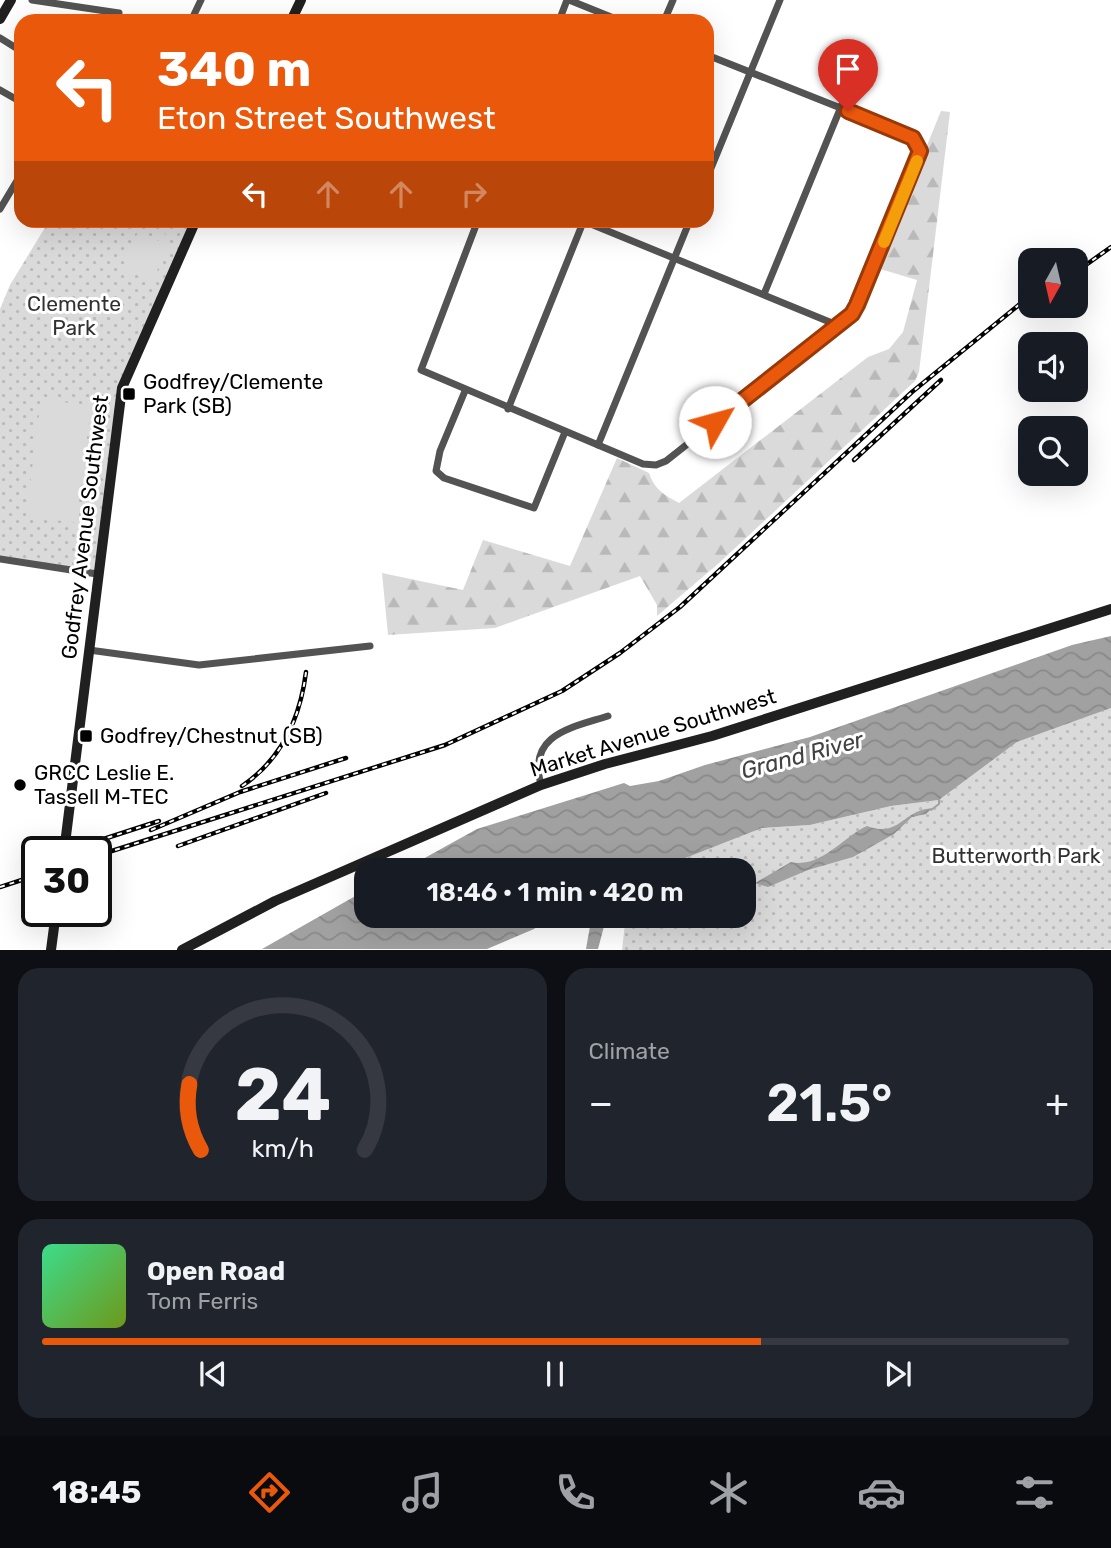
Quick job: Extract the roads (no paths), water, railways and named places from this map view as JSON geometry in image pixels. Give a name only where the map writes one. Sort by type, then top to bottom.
[{"type":"main road","points":[[0,19],[11,0]]},
{"type":"main road","name":"Godfrey Avenue Southwest","points":[[66,836],[97,574],[124,380],[192,228]]},
{"type":"main road","name":"Market Avenue Southwest","points":[[182,950],[275,901],[541,785],[605,764],[723,733],[1111,609]]},
{"type":"main road","points":[[51,950],[54,927]]},
{"type":"street","points":[[32,0],[120,13]]},
{"type":"street","points":[[568,0],[603,14]]},
{"type":"street","points":[[714,160],[748,72],[780,0]]},
{"type":"street","points":[[475,228],[421,370],[465,391],[643,464],[656,465],[666,461],[852,314],[918,157],[918,142],[906,134],[714,58]]},
{"type":"street","points":[[764,294],[859,63]]},
{"type":"street","points":[[0,209],[14,186]]},
{"type":"street","points":[[508,409],[580,228]]},
{"type":"street","points":[[601,228],[837,325]]},
{"type":"street","points":[[598,445],[686,228]]},
{"type":"street","points":[[465,391],[440,451],[436,471],[444,478],[534,508],[565,432]]},
{"type":"street","points":[[0,559],[97,574]]},
{"type":"street","points":[[89,650],[200,665],[370,646]]},
{"type":"street","points":[[541,785],[537,765],[542,748],[549,739],[575,726],[608,716]]},
{"type":"water","name":"Grand River","points":[[1111,636],[1111,708],[1017,742],[939,800],[891,806],[810,825],[762,828],[686,858],[425,858],[477,829],[624,783],[630,786],[659,781],[705,765],[810,737],[1072,645]]},
{"type":"water","points":[[932,808],[926,814],[912,817],[894,834],[853,857],[808,870],[768,887],[756,883],[791,862],[802,863],[822,856],[867,826],[887,829],[922,810]]},
{"type":"water","points":[[354,897],[354,928],[535,928],[487,949],[262,949]]},
{"type":"water","points":[[590,928],[604,928],[598,949],[586,949]]},
{"type":"waterway","points":[[931,810],[939,804],[939,800]]},
{"type":"railway","points":[[1088,263],[1111,247]]},
{"type":"railway","points":[[112,851],[445,745],[562,691],[620,653],[680,607],[912,392],[1018,306]]},
{"type":"railway","points":[[854,460],[941,380]]},
{"type":"railway","points":[[242,786],[268,763],[287,736],[299,706],[306,672]]},
{"type":"railway","points":[[151,830],[240,792],[346,758]]},
{"type":"railway","points":[[178,846],[326,793]]},
{"type":"railway","points":[[112,836],[159,821]]},
{"type":"railway","points":[[0,887],[21,880]]},
{"type":"place","name":"Godfrey/Clemente Park (SB)","points":[[129,394]]},
{"type":"place","name":"Godfrey/Chestnut (SB)","points":[[86,736]]},
{"type":"place","name":"GRCC Leslie E. Tassell M-TEC","points":[[20,785]]},
{"type":"park label","name":"Clemente Park","points":[[74,316]]},
{"type":"park label","name":"Butterworth Park","points":[[1016,856]]}]
